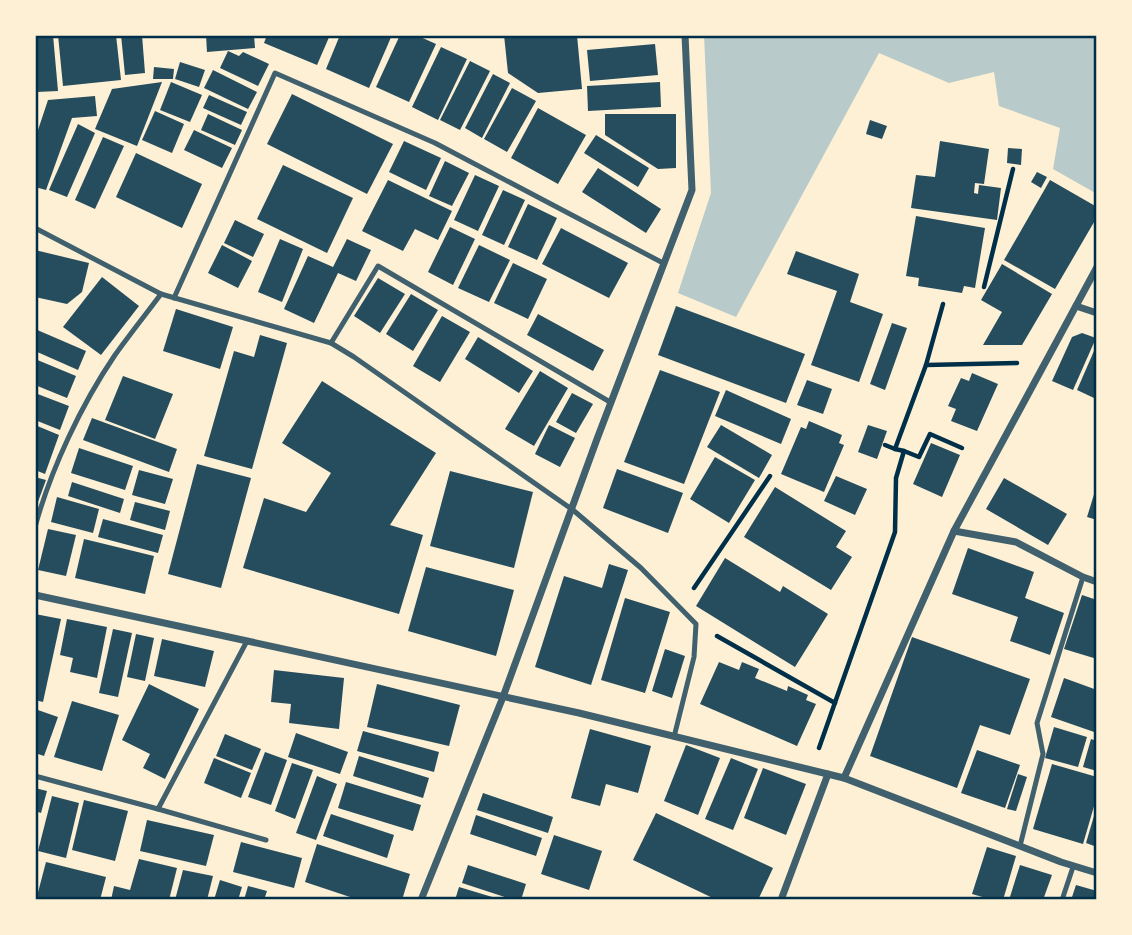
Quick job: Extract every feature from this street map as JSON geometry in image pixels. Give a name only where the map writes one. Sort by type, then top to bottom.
[{"type":"street","points":[[421,900],[503,697],[610,402],[692,190],[685,35]]},
{"type":"street","points":[[844,778],[954,531],[1097,267]]},
{"type":"street","points":[[1076,306],[1097,313]]},
{"type":"street","points":[[954,531],[1016,542],[1097,582]]},
{"type":"street","points":[[35,595],[579,713],[844,778],[1073,867],[1097,873]]},
{"type":"street","points":[[781,900],[828,774]]},
{"type":"lane","points":[[174,298],[275,74],[435,143],[663,263]]},
{"type":"lane","points":[[35,228],[161,294],[331,343],[573,510],[641,568],[696,624],[694,657],[674,737]]},
{"type":"lane","points":[[331,343],[378,266],[610,402]]},
{"type":"lane","points":[[35,527],[56,465],[83,412],[114,356],[161,294]]},
{"type":"lane","points":[[1020,846],[1043,754],[1037,723],[1083,577]]},
{"type":"lane","points":[[158,809],[247,641]]},
{"type":"lane","points":[[35,776],[266,840]]},
{"type":"lane","points":[[1062,900],[1073,867]]},
{"type":"path","points":[[984,287],[1013,169]]},
{"type":"path","points":[[895,449],[926,366],[943,304]]},
{"type":"path","points":[[926,366],[1046,363]]},
{"type":"path","points":[[885,445],[919,457],[930,434],[962,448]]},
{"type":"path","points":[[812,770],[891,546],[895,532],[896,478],[904,452]]},
{"type":"path","points":[[680,608],[770,476]]},
{"type":"path","points":[[696,624],[835,703]]},
{"type":"shaded area","points":[[704,35],[1097,35],[1097,194],[1053,169],[1060,128],[999,106],[994,72],[949,83],[879,53],[736,317],[678,293],[711,193]]},
{"type":"building","points":[[35,35],[53,35],[58,91],[37,92]]},
{"type":"building","points":[[58,35],[116,35],[121,80],[63,86]]},
{"type":"building","points":[[121,35],[142,35],[145,73],[125,75]]},
{"type":"building","points":[[206,35],[254,35],[255,48],[207,52]]},
{"type":"building","points":[[267,35],[330,35],[317,65],[264,43]]},
{"type":"building","points":[[340,35],[392,35],[369,88],[326,69]]},
{"type":"building","points":[[400,35],[416,35],[436,44],[409,102],[376,87]]},
{"type":"building","points":[[504,35],[577,35],[582,89],[538,93],[508,73]]},
{"type":"building","points":[[655,44],[658,75],[590,81],[587,50]]},
{"type":"building","points":[[441,47],[467,59],[438,120],[412,107]]},
{"type":"building","points":[[228,51],[239,56],[243,52],[269,64],[258,86],[220,68]]},
{"type":"building","points":[[470,61],[490,71],[460,130],[440,120]]},
{"type":"building","points":[[180,62],[205,70],[199,87],[175,79]]},
{"type":"building","points":[[154,67],[174,69],[173,79],[153,79]]},
{"type":"building","points":[[213,70],[257,92],[248,109],[204,88]]},
{"type":"building","points":[[493,74],[510,83],[482,138],[465,128]]},
{"type":"building","points":[[162,82],[137,146],[95,129],[112,89]]},
{"type":"building","points":[[171,82],[202,95],[190,122],[160,110]]},
{"type":"building","points":[[660,82],[661,107],[588,111],[587,86]]},
{"type":"building","points":[[512,88],[536,101],[507,152],[484,139]]},
{"type":"building","points":[[292,94],[393,144],[367,194],[267,144]]},
{"type":"building","points":[[209,95],[247,112],[241,125],[203,108]]},
{"type":"building","points":[[95,96],[97,116],[72,118],[46,190],[35,187],[35,139],[48,100]]},
{"type":"building","points":[[538,108],[586,135],[558,184],[511,158]]},
{"type":"building","points":[[155,111],[184,124],[172,153],[142,140]]},
{"type":"building","points":[[208,114],[242,130],[235,145],[201,130]]},
{"type":"building","points":[[605,114],[676,114],[676,168],[658,169],[605,135]]},
{"type":"building","points":[[870,120],[887,126],[882,139],[866,134]]},
{"type":"building","points":[[78,124],[95,133],[67,197],[49,190]]},
{"type":"building","points":[[194,130],[232,148],[222,168],[184,150]]},
{"type":"building","points":[[596,135],[649,168],[638,187],[584,153]]},
{"type":"building","points":[[103,137],[124,146],[95,209],[75,200]]},
{"type":"building","points":[[404,141],[441,158],[426,190],[389,172]]},
{"type":"building","points":[[940,141],[989,149],[984,184],[975,183],[974,193],[978,194],[979,185],[1001,188],[997,220],[911,208],[916,175],[935,177]]},
{"type":"building","points":[[1008,148],[1022,149],[1021,165],[1007,163]]},
{"type":"building","points":[[136,153],[202,184],[182,228],[116,197]]},
{"type":"building","points":[[445,161],[469,173],[452,206],[429,196]]},
{"type":"building","points":[[283,165],[353,198],[327,253],[257,219]]},
{"type":"building","points":[[598,168],[661,209],[646,233],[582,192]]},
{"type":"building","points":[[1037,172],[1047,177],[1041,188],[1031,182]]},
{"type":"building","points":[[475,175],[499,186],[478,231],[454,220]]},
{"type":"building","points":[[388,180],[452,211],[438,240],[415,229],[403,251],[362,231]]},
{"type":"building","points":[[1050,180],[1097,207],[1097,217],[1055,289],[1004,260]]},
{"type":"building","points":[[503,190],[525,200],[504,245],[482,235]]},
{"type":"building","points":[[528,204],[557,218],[537,260],[508,247]]},
{"type":"building","points":[[916,216],[985,228],[975,288],[964,286],[962,293],[918,286],[919,278],[906,276]]},
{"type":"building","points":[[235,220],[264,234],[253,257],[224,243]]},
{"type":"building","points":[[450,227],[475,239],[453,285],[428,272]]},
{"type":"building","points":[[561,228],[628,263],[609,298],[542,264]]},
{"type":"building","points":[[280,239],[303,249],[282,302],[258,292]]},
{"type":"building","points":[[347,239],[371,250],[356,281],[338,273],[314,323],[284,309],[308,256],[333,267]]},
{"type":"building","points":[[222,245],[252,261],[238,288],[208,273]]},
{"type":"building","points":[[479,245],[510,260],[489,302],[458,288]]},
{"type":"building","points":[[35,250],[89,263],[82,292],[67,304],[35,297]]},
{"type":"building","points":[[796,251],[859,274],[850,302],[883,314],[859,382],[811,365],[837,291],[787,274]]},
{"type":"building","points":[[513,263],[547,279],[528,319],[494,303]]},
{"type":"building","points":[[1002,264],[1052,294],[1022,345],[983,345],[1002,312],[981,300]]},
{"type":"building","points":[[102,277],[139,306],[101,355],[63,327]]},
{"type":"building","points":[[378,278],[405,294],[380,333],[354,316]]},
{"type":"building","points":[[411,294],[438,310],[413,351],[386,334]]},
{"type":"building","points":[[676,306],[805,354],[786,403],[658,355]]},
{"type":"building","points":[[176,309],[233,327],[220,369],[163,351]]},
{"type":"building","points":[[538,314],[604,350],[593,371],[527,335]]},
{"type":"building","points":[[442,316],[470,332],[440,382],[413,366]]},
{"type":"building","points":[[892,323],[907,328],[885,390],[870,384]]},
{"type":"building","points":[[35,329],[86,351],[78,370],[35,351]]},
{"type":"building","points":[[1082,333],[1096,338],[1073,390],[1052,381],[1072,337]]},
{"type":"building","points":[[260,335],[287,343],[252,469],[204,456],[234,351],[254,357]]},
{"type":"building","points":[[478,337],[533,371],[519,393],[465,359]]},
{"type":"building","points":[[1097,344],[1097,393],[1094,398],[1077,390]]},
{"type":"building","points":[[35,359],[76,376],[67,398],[35,385]]},
{"type":"building","points":[[660,370],[720,392],[684,484],[624,462]]},
{"type":"building","points":[[540,371],[568,388],[534,446],[505,429]]},
{"type":"building","points":[[972,373],[998,384],[977,431],[951,421],[956,409],[948,406],[961,378],[969,381]]},
{"type":"building","points":[[123,376],[173,394],[155,439],[105,420]]},
{"type":"building","points":[[807,380],[832,389],[823,414],[797,405]]},
{"type":"building","points":[[322,381],[436,453],[390,525],[423,535],[399,614],[243,568],[264,498],[306,512],[331,473],[282,443]]},
{"type":"building","points":[[726,390],[791,419],[781,444],[715,416]]},
{"type":"building","points":[[35,393],[69,406],[60,430],[35,420]]},
{"type":"building","points":[[572,393],[593,404],[576,433],[556,422]]},
{"type":"building","points":[[92,418],[177,449],[169,472],[83,440]]},
{"type":"building","points":[[809,421],[842,435],[839,443],[844,445],[824,492],[781,474],[801,427],[806,429]]},
{"type":"building","points":[[35,425],[59,435],[45,474],[35,470]]},
{"type":"building","points":[[549,425],[575,438],[560,467],[535,454]]},
{"type":"building","points":[[721,425],[772,455],[759,478],[707,447]]},
{"type":"building","points":[[868,425],[887,431],[877,459],[858,452]]},
{"type":"building","points":[[931,443],[960,455],[942,497],[913,484]]},
{"type":"building","points":[[79,448],[133,466],[125,490],[71,473]]},
{"type":"building","points":[[715,457],[755,480],[729,523],[690,499]]},
{"type":"building","points":[[197,464],[251,478],[221,588],[168,574]]},
{"type":"building","points":[[617,469],[683,493],[668,533],[603,508]]},
{"type":"building","points":[[139,470],[173,479],[165,504],[132,495]]},
{"type":"building","points":[[450,471],[533,492],[514,568],[430,546]]},
{"type":"building","points":[[836,476],[867,489],[855,515],[824,501]]},
{"type":"building","points":[[35,477],[46,480],[35,510]]},
{"type":"building","points":[[1004,478],[1067,514],[1048,545],[986,509]]},
{"type":"building","points":[[72,482],[124,499],[120,513],[68,496]]},
{"type":"building","points":[[775,487],[846,531],[836,547],[852,557],[831,590],[744,537]]},
{"type":"building","points":[[1097,488],[1097,520],[1087,517]]},
{"type":"building","points":[[57,497],[99,509],[93,533],[51,522]]},
{"type":"building","points":[[135,502],[170,511],[165,530],[130,520]]},
{"type":"building","points":[[103,519],[163,535],[158,553],[98,537]]},
{"type":"building","points":[[48,529],[76,535],[66,576],[38,570]]},
{"type":"building","points":[[84,539],[154,556],[145,594],[75,578]]},
{"type":"building","points":[[968,548],[1034,572],[1025,598],[1064,613],[1050,655],[1010,641],[1018,617],[952,594]]},
{"type":"building","points":[[725,558],[780,592],[783,586],[828,614],[795,667],[696,606]]},
{"type":"building","points":[[609,564],[628,570],[591,685],[535,667],[564,576],[602,588]]},
{"type":"building","points":[[426,567],[514,590],[496,656],[408,631]]},
{"type":"building","points":[[1082,595],[1097,600],[1097,659],[1064,649]]},
{"type":"building","points":[[625,598],[670,612],[645,693],[601,680]]},
{"type":"building","points":[[35,614],[61,619],[43,702],[35,700]]},
{"type":"building","points":[[67,619],[107,627],[97,678],[70,672],[73,658],[60,655]]},
{"type":"building","points":[[113,629],[132,633],[118,697],[99,693]]},
{"type":"building","points":[[136,634],[154,638],[145,681],[127,677]]},
{"type":"building","points":[[912,637],[1030,679],[1010,735],[980,725],[957,788],[870,756]]},
{"type":"building","points":[[162,639],[214,651],[205,687],[154,676]]},
{"type":"building","points":[[665,649],[685,656],[672,698],[652,691]]},
{"type":"building","points":[[719,662],[739,670],[742,662],[759,669],[755,678],[787,691],[788,686],[808,695],[806,700],[816,704],[797,746],[700,704]]},
{"type":"building","points":[[274,670],[344,678],[339,729],[289,723],[291,704],[271,702]]},
{"type":"building","points":[[1064,678],[1097,690],[1097,733],[1051,717]]},
{"type":"building","points":[[149,684],[199,709],[165,779],[143,768],[150,754],[122,740]]},
{"type":"building","points":[[377,684],[460,705],[449,746],[367,727]]},
{"type":"building","points":[[72,701],[119,715],[102,771],[54,757]]},
{"type":"building","points":[[35,709],[58,717],[44,756],[35,753]]},
{"type":"building","points":[[1054,727],[1087,737],[1078,767],[1045,758]]},
{"type":"building","points":[[590,729],[651,746],[638,793],[606,784],[600,806],[571,798]]},
{"type":"building","points":[[363,731],[439,752],[434,772],[357,751]]},
{"type":"building","points":[[296,733],[348,752],[340,774],[288,757]]},
{"type":"building","points":[[225,734],[261,749],[252,770],[216,756]]},
{"type":"building","points":[[1091,739],[1097,741],[1097,771],[1083,767]]},
{"type":"building","points":[[686,745],[720,758],[698,815],[664,801]]},
{"type":"building","points":[[977,750],[1020,765],[1005,808],[961,793]]},
{"type":"building","points":[[265,752],[287,760],[271,805],[248,797]]},
{"type":"building","points":[[359,756],[429,778],[423,798],[353,776]]},
{"type":"building","points":[[214,758],[251,773],[241,798],[204,783]]},
{"type":"building","points":[[731,758],[758,769],[733,830],[705,819]]},
{"type":"building","points":[[292,763],[313,770],[295,819],[275,811]]},
{"type":"building","points":[[1052,764],[1097,777],[1097,796],[1083,844],[1033,829]]},
{"type":"building","points":[[763,768],[806,784],[786,835],[744,818]]},
{"type":"building","points":[[1018,774],[1027,777],[1016,811],[1007,809]]},
{"type":"building","points":[[317,776],[337,784],[316,840],[296,833]]},
{"type":"building","points":[[346,782],[421,805],[413,831],[338,808]]},
{"type":"building","points":[[35,788],[47,791],[41,813],[35,811]]},
{"type":"building","points":[[483,793],[553,817],[548,833],[477,810]]},
{"type":"building","points":[[52,796],[79,803],[66,858],[38,851]]},
{"type":"building","points":[[84,800],[128,811],[115,861],[72,850]]},
{"type":"building","points":[[1097,809],[1097,847],[1086,843]]},
{"type":"building","points":[[656,813],[773,868],[758,900],[717,900],[633,860]]},
{"type":"building","points":[[331,814],[394,835],[387,858],[323,836]]},
{"type":"building","points":[[476,815],[542,838],[536,856],[470,834]]},
{"type":"building","points":[[147,820],[214,835],[206,866],[140,851]]},
{"type":"building","points":[[554,835],[602,851],[589,890],[541,874]]},
{"type":"building","points":[[241,842],[302,858],[294,888],[233,872]]},
{"type":"building","points":[[317,844],[410,874],[402,900],[359,900],[305,882]]},
{"type":"building","points":[[987,847],[1016,856],[1003,900],[972,894]]},
{"type":"building","points":[[139,859],[177,868],[169,900],[111,900],[114,886],[130,890]]},
{"type":"building","points":[[46,862],[106,877],[100,900],[36,900]]},
{"type":"building","points":[[468,865],[526,884],[521,900],[462,883]]},
{"type":"building","points":[[1020,865],[1052,875],[1043,900],[1009,900]]},
{"type":"building","points":[[183,870],[213,876],[207,900],[175,900]]},
{"type":"building","points":[[220,880],[242,887],[238,900],[214,900]]},
{"type":"building","points":[[1076,885],[1097,891],[1097,900],[1071,900]]},
{"type":"building","points":[[248,886],[267,891],[264,900],[244,900]]},
{"type":"building","points":[[459,887],[499,899],[499,900],[455,900]]}]
